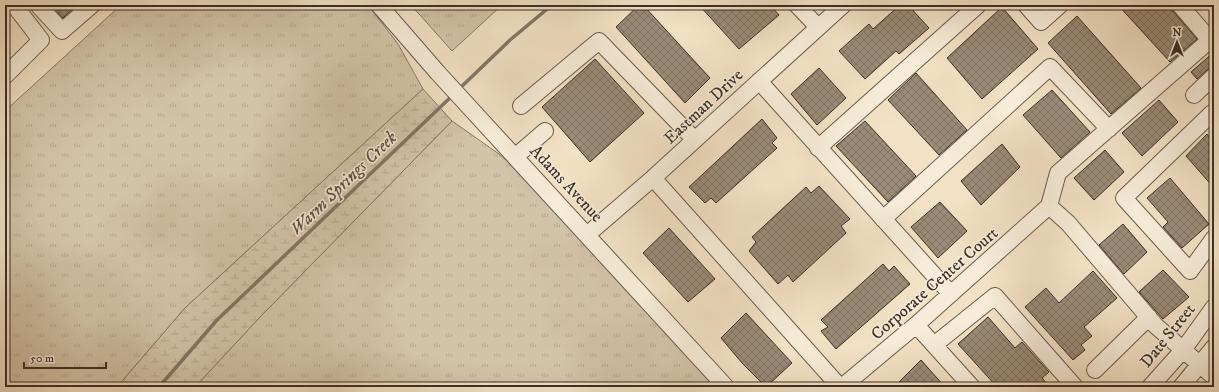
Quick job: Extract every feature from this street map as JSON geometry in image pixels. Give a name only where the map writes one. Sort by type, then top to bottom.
[{"type":"street","points":[[5,76],[41,40],[14,5]]},
{"type":"street","points":[[38,5],[62,31],[92,5]]},
{"type":"street","name":"Adams Avenue","points":[[379,5],[438,73],[588,234],[726,387]]},
{"type":"street","points":[[797,5],[818,27]]},
{"type":"street","name":"Eastman Drive","points":[[588,234],[653,178],[843,5]]},
{"type":"street","points":[[818,148],[978,5]]},
{"type":"street","points":[[1026,5],[1041,22],[1060,5]]},
{"type":"street","points":[[1180,5],[1210,40],[1058,173],[1049,206],[1068,223],[1156,326],[1214,377]]},
{"type":"street","points":[[521,106],[599,41],[695,140]]},
{"type":"street","points":[[883,219],[1050,67],[1109,129]]},
{"type":"street","points":[[1194,95],[1214,76]]},
{"type":"street","points":[[759,82],[951,294]]},
{"type":"street","points":[[1212,113],[1124,198],[1190,271],[1214,238]]},
{"type":"street","points":[[516,156],[545,131]]},
{"type":"street","points":[[653,178],[841,387]]},
{"type":"street","name":"Corporate Center Court","points":[[841,387],[916,325],[1049,206]]},
{"type":"street","points":[[934,346],[995,296],[1075,387]]},
{"type":"street","name":"Date Street","points":[[1150,387],[1183,350],[1214,307]]},
{"type":"street","points":[[1095,370],[1149,317]]},
{"type":"street","points":[[916,325],[972,387]]},
{"type":"street","points":[[1180,387],[1214,347]]},
{"type":"green space","points":[[121,5],[368,5],[398,44],[423,89],[185,308],[117,387],[5,387],[5,111]]},
{"type":"green space","points":[[411,5],[502,5],[452,51]]},
{"type":"green space","points":[[423,89],[452,121],[261,316],[195,387],[117,387],[185,308]]},
{"type":"green space","points":[[452,121],[499,154],[530,182],[717,387],[195,387],[261,316]]},
{"type":"building","points":[[51,5],[77,5],[63,18]]},
{"type":"building","points":[[639,5],[643,5],[710,78],[685,103],[616,27]]},
{"type":"building","points":[[699,5],[770,5],[779,15],[739,49]]},
{"type":"building","points":[[900,5],[908,5],[929,28],[899,54],[896,51],[865,79],[839,51],[869,24],[873,29]]},
{"type":"building","points":[[1118,5],[1170,5],[1173,11],[1197,39],[1170,62]]},
{"type":"building","points":[[1002,7],[1038,49],[982,99],[947,58]]},
{"type":"building","points":[[1077,16],[1141,88],[1111,114],[1048,43]]},
{"type":"building","points":[[1214,52],[1214,67],[1208,69],[1197,79],[1191,72]]},
{"type":"building","points":[[595,59],[644,113],[590,162],[542,107]]},
{"type":"building","points":[[819,68],[846,98],[817,125],[791,94]]},
{"type":"building","points":[[916,73],[967,130],[939,155],[888,100]]},
{"type":"building","points":[[1052,90],[1090,132],[1061,158],[1023,115]]},
{"type":"building","points":[[1159,100],[1178,122],[1142,156],[1122,133]]},
{"type":"building","points":[[762,119],[777,138],[772,143],[777,148],[716,203],[711,198],[705,203],[689,187]]},
{"type":"building","points":[[865,121],[916,176],[888,202],[836,146]]},
{"type":"building","points":[[1207,134],[1214,143],[1214,188],[1186,156]]},
{"type":"building","points":[[1002,144],[1020,167],[981,205],[961,181]]},
{"type":"building","points":[[1105,150],[1124,172],[1094,200],[1074,178]]},
{"type":"building","points":[[1170,178],[1209,224],[1182,248],[1163,227],[1168,222],[1147,198]]},
{"type":"building","points":[[819,186],[850,219],[841,226],[846,233],[793,282],[788,275],[778,284],[749,251],[756,242],[752,237],[806,187],[811,193]]},
{"type":"building","points":[[940,202],[967,231],[938,258],[911,227]]},
{"type":"building","points":[[1123,224],[1147,252],[1124,274],[1099,245]]},
{"type":"building","points":[[669,228],[715,279],[688,302],[643,253]]},
{"type":"building","points":[[883,264],[889,271],[894,266],[910,284],[836,349],[821,331],[828,327],[821,320]]},
{"type":"building","points":[[1163,270],[1189,297],[1163,319],[1139,292]]},
{"type":"building","points":[[1093,271],[1117,298],[1084,327],[1092,336],[1081,345],[1085,350],[1073,360],[1025,307],[1046,288],[1059,303]]},
{"type":"building","points":[[746,313],[792,363],[766,387],[742,363],[721,338]]},
{"type":"building","points":[[988,317],[1015,348],[1022,342],[1049,372],[1042,378],[1050,387],[997,387],[958,344]]},
{"type":"building","points":[[921,360],[945,387],[894,387]]},
{"type":"waterway","name":"Warm Springs Creek","points":[[459,89],[510,40],[552,5]]},
{"type":"waterway","name":"Warm Springs Creek","points":[[159,387],[217,320],[453,95]]}]
